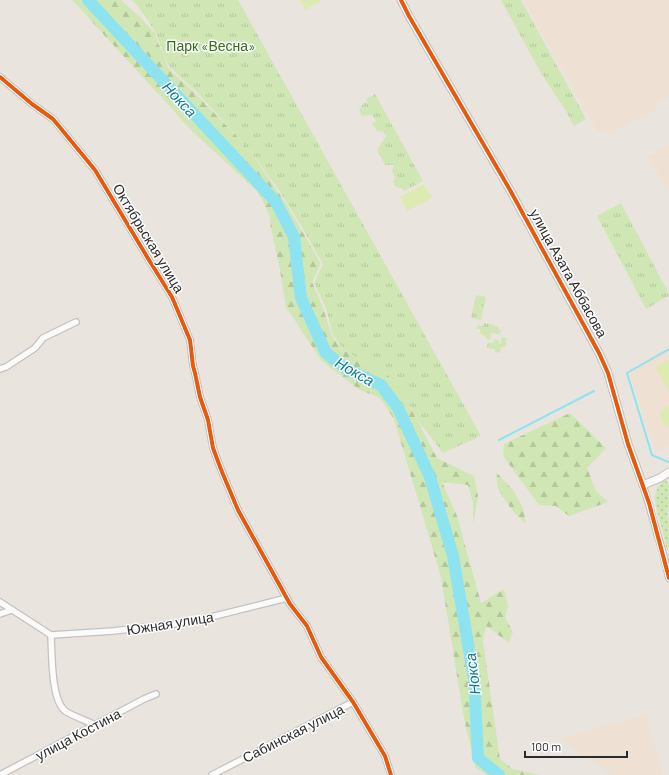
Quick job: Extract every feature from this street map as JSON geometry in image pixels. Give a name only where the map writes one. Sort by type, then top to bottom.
[{"type":"street","name":"улица Азата Аббасова","points":[[401,0],[510,190],[599,353],[608,373],[628,444],[643,485],[669,578]]},
{"type":"street","name":"Октябрьская улица","points":[[0,77],[32,104],[53,119],[95,170],[172,297],[190,340],[193,366],[200,397],[208,420],[213,448],[238,510],[290,604],[307,626],[321,657],[353,702],[385,756],[392,775]]},
{"type":"street","points":[[0,369],[6,367],[34,348],[44,338],[76,322]]},
{"type":"street","points":[[643,485],[660,478],[669,472]]},
{"type":"street","name":"Южная улица","points":[[51,635],[113,631],[191,622],[287,598]]},
{"type":"street","points":[[0,602],[51,635],[54,687],[60,704],[65,711],[95,724]]},
{"type":"street","points":[[0,614],[12,610]]},
{"type":"street","name":"улица Костина","points":[[0,775],[95,724],[156,694]]},
{"type":"street","name":"Сабинская улица","points":[[212,775],[353,702]]},
{"type":"shaded area","points":[[523,0],[669,0],[669,97],[657,104],[656,109],[609,135],[606,129],[598,133]]},
{"type":"shaded area","points":[[669,145],[669,193],[648,156]]},
{"type":"shaded area","points":[[669,347],[669,445],[660,450],[656,450],[647,429],[629,369]]},
{"type":"shaded area","points":[[646,715],[663,775],[611,775],[559,739]]},
{"type":"green space","points":[[72,0],[121,0],[155,33],[167,66],[248,148],[287,205],[321,264],[312,282],[323,308],[332,336],[342,349],[362,361],[384,371],[401,389],[437,458],[474,476],[478,496],[473,525],[473,503],[468,485],[442,482],[457,516],[481,603],[504,589],[508,605],[505,618],[513,632],[509,643],[486,626],[483,641],[500,759],[513,769],[539,775],[487,775],[476,768],[464,719],[441,577],[394,419],[380,398],[358,389],[321,360],[286,307],[269,215],[259,193],[192,131]]},
{"type":"green space","name":"Парк «Весна»","points":[[132,0],[238,0],[481,436],[443,453],[419,422],[401,389],[384,371],[362,361],[343,349],[333,335],[326,308],[314,283],[323,264],[303,229],[281,193],[251,152],[195,90],[168,65],[155,31]]},
{"type":"green space","points":[[300,0],[323,0],[305,10]]},
{"type":"green space","points":[[501,0],[521,0],[586,119],[574,126],[541,73]]},
{"type":"green space","points":[[375,94],[423,181],[404,191],[402,188],[396,187],[393,182],[395,177],[392,171],[394,165],[385,165],[377,150],[386,136],[383,132],[377,131],[372,124],[376,121],[372,115],[362,116],[359,109],[364,103],[368,103],[366,99]]},
{"type":"green space","points":[[424,184],[432,198],[407,211],[400,197]]},
{"type":"green space","points":[[621,203],[669,294],[669,296],[646,309],[597,216]]},
{"type":"green space","points":[[476,295],[486,297],[481,320],[471,318]]},
{"type":"green space","points":[[484,323],[495,325],[501,330],[501,334],[491,333],[490,340],[486,339],[486,336],[481,335],[480,329],[476,329],[477,325],[484,326]]},
{"type":"green space","points":[[502,337],[507,338],[505,347],[501,347],[500,353],[495,352],[495,349],[487,348],[488,342],[494,343],[495,339],[499,340],[500,344]]},
{"type":"green space","points":[[669,359],[669,392],[655,367]]},
{"type":"green space","points":[[669,406],[669,428],[662,421],[660,412]]},
{"type":"green space","points":[[570,413],[606,448],[587,468],[596,491],[608,502],[569,516],[556,506],[539,505],[503,456],[504,444]]},
{"type":"green space","points":[[496,472],[513,490],[523,508],[526,524],[511,509],[498,489]]},
{"type":"green space","points":[[666,479],[669,486],[669,506],[667,513],[669,523],[669,550],[667,550],[655,499],[657,488]]},
{"type":"waterway","name":"Нокса","points":[[88,0],[276,202],[294,237],[301,298],[326,353],[348,370],[381,385],[398,408],[430,477],[453,556],[474,679],[478,758],[499,775]]},
{"type":"waterway","points":[[668,462],[652,455],[627,373],[669,349]]},
{"type":"waterway","points":[[499,440],[594,391]]},
{"type":"cycle path","points":[[401,0],[510,190],[599,353],[608,373],[628,444],[649,503],[669,578]]},
{"type":"cycle path","points":[[0,77],[32,104],[53,119],[95,170],[172,297],[190,340],[193,366],[200,397],[208,420],[213,448],[238,510],[290,604],[307,626],[321,657],[353,702],[385,756],[391,775]]}]
